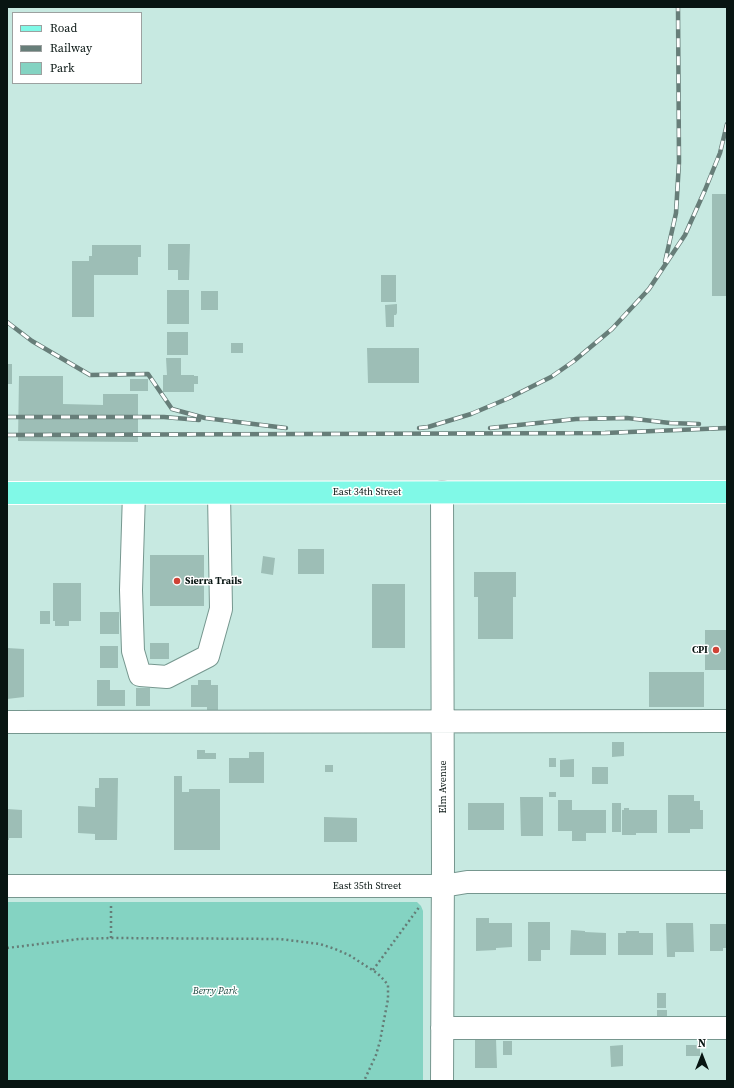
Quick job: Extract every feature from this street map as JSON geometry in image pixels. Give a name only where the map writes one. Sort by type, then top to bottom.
[{"type":"main road","name":"East 34th Street","points":[[7,493],[727,492]]},
{"type":"street","name":"Elm Avenue","points":[[442,492],[442,721],[439,886],[442,1081]]},
{"type":"street","points":[[134,493],[131,590],[133,652],[140,675],[167,677],[208,656],[221,609],[219,493]]},
{"type":"street","points":[[7,722],[727,721]]},
{"type":"street","name":"East 35th Street","points":[[7,886],[439,886],[467,882],[727,882]]},
{"type":"street","points":[[442,1028],[727,1028]]},
{"type":"path","points":[[373,970],[439,886]]},
{"type":"path","points":[[111,904],[111,938]]},
{"type":"path","points":[[7,948],[79,939],[111,938],[280,939],[320,944],[335,949],[349,955],[373,970],[388,985],[388,999],[376,1055],[364,1081]]},
{"type":"green space","name":"Berry Park","points":[[7,902],[417,902],[423,911],[423,1081],[7,1081]]},
{"type":"building","points":[[712,194],[727,194],[727,296],[712,296]]},
{"type":"building","points":[[168,244],[190,244],[189,280],[178,280],[178,270],[168,270]]},
{"type":"building","points":[[92,245],[141,245],[141,257],[138,257],[138,275],[94,275],[94,317],[72,317],[72,261],[89,261],[89,256],[92,256]]},
{"type":"building","points":[[381,275],[396,275],[396,302],[381,302]]},
{"type":"building","points":[[167,290],[189,290],[189,324],[167,324]]},
{"type":"building","points":[[201,291],[218,291],[218,310],[201,310]]},
{"type":"building","points":[[397,304],[397,313],[394,315],[394,327],[386,327],[385,305]]},
{"type":"building","points":[[167,332],[188,332],[188,355],[167,355]]},
{"type":"building","points":[[231,343],[243,343],[243,353],[231,353]]},
{"type":"building","points":[[367,348],[419,348],[419,383],[368,383]]},
{"type":"building","points":[[166,358],[181,358],[181,375],[198,376],[198,384],[194,384],[194,392],[163,392],[163,375],[167,375]]},
{"type":"building","points":[[7,364],[12,364],[12,384],[7,384]]},
{"type":"building","points":[[19,376],[63,376],[63,404],[103,405],[103,394],[138,394],[138,442],[18,441]]},
{"type":"building","points":[[130,379],[148,379],[148,391],[130,391]]},
{"type":"building","points":[[298,549],[324,549],[324,574],[298,574]]},
{"type":"building","name":"Sierra Trails","points":[[150,555],[204,555],[204,606],[150,606]]},
{"type":"building","points":[[263,556],[275,558],[273,575],[261,573]]},
{"type":"building","points":[[474,572],[516,572],[516,597],[513,597],[513,639],[478,639],[478,597],[474,597]]},
{"type":"building","points":[[53,583],[81,583],[81,621],[69,621],[69,626],[55,626],[55,621],[53,621]]},
{"type":"building","points":[[372,584],[405,584],[405,648],[372,648]]},
{"type":"building","points":[[40,611],[50,611],[50,624],[40,624]]},
{"type":"building","points":[[100,612],[119,612],[119,634],[100,634]]},
{"type":"building","name":"CPI","points":[[705,630],[727,630],[727,670],[705,670]]},
{"type":"building","points":[[150,643],[169,643],[169,659],[150,659]]},
{"type":"building","points":[[100,646],[118,646],[118,668],[100,668]]},
{"type":"building","points":[[7,648],[24,649],[24,697],[7,699]]},
{"type":"building","points":[[649,672],[704,672],[704,707],[649,707]]},
{"type":"building","points":[[97,680],[110,680],[110,690],[125,690],[125,706],[97,706]]},
{"type":"building","points":[[198,680],[211,680],[211,685],[218,685],[218,711],[207,711],[207,707],[191,707],[191,685],[198,685]]},
{"type":"building","points":[[136,688],[150,688],[150,706],[136,706]]},
{"type":"building","points":[[612,742],[624,742],[624,756],[612,757]]},
{"type":"building","points":[[197,750],[205,750],[205,753],[216,753],[216,759],[197,759]]},
{"type":"building","points":[[249,752],[264,752],[264,783],[229,783],[229,758],[249,758]]},
{"type":"building","points":[[549,758],[556,758],[556,767],[549,767]]},
{"type":"building","points":[[574,759],[574,777],[560,777],[560,760]]},
{"type":"building","points":[[325,765],[333,765],[333,772],[325,772]]},
{"type":"building","points":[[592,767],[608,767],[608,784],[592,784]]},
{"type":"building","points":[[174,776],[182,776],[182,792],[189,792],[189,789],[220,789],[220,850],[174,850]]},
{"type":"building","points":[[99,778],[118,778],[117,840],[95,840],[95,834],[78,833],[78,806],[95,807],[95,788],[99,788]]},
{"type":"building","points":[[549,792],[556,792],[556,797],[549,797]]},
{"type":"building","points":[[668,795],[694,795],[694,801],[700,801],[700,810],[703,810],[703,829],[690,829],[690,833],[668,833]]},
{"type":"building","points":[[520,797],[543,797],[543,836],[521,836]]},
{"type":"building","points":[[558,800],[572,800],[572,810],[606,810],[606,833],[586,833],[586,841],[572,841],[572,831],[558,831]]},
{"type":"building","points":[[468,803],[504,803],[504,830],[468,830]]},
{"type":"building","points":[[612,803],[621,803],[621,832],[612,832]]},
{"type":"building","points":[[624,808],[629,808],[629,810],[657,810],[657,833],[622,835],[622,810],[624,810]]},
{"type":"building","points":[[7,809],[22,810],[22,838],[9,838],[9,840],[7,840]]},
{"type":"building","points":[[324,817],[357,818],[357,842],[324,842]]},
{"type":"building","points":[[476,918],[489,918],[489,923],[512,923],[512,947],[496,948],[496,950],[476,951]]},
{"type":"building","points":[[528,922],[550,922],[550,950],[541,950],[541,961],[528,961]]},
{"type":"building","points":[[666,923],[693,923],[694,952],[675,952],[675,957],[667,957]]},
{"type":"building","points":[[710,924],[727,924],[727,948],[723,948],[723,951],[710,951]]},
{"type":"building","points":[[571,930],[606,933],[606,955],[570,955]]},
{"type":"building","points":[[626,931],[653,933],[653,955],[618,955],[618,933],[626,933]]},
{"type":"building","points":[[657,993],[666,993],[666,1008],[657,1008]]},
{"type":"building","points":[[657,1010],[667,1010],[667,1021],[657,1021]]},
{"type":"building","points":[[475,1039],[496,1039],[497,1068],[475,1068]]},
{"type":"building","points":[[503,1041],[512,1041],[512,1055],[503,1055]]},
{"type":"building","points":[[623,1045],[623,1066],[611,1067],[610,1046]]},
{"type":"building","points":[[686,1045],[700,1045],[700,1056],[686,1056]]},
{"type":"railway","points":[[665,262],[676,213],[679,162],[678,7]]},
{"type":"railway","points":[[419,428],[428,427],[471,414],[509,398],[551,377],[574,361],[612,329],[649,289],[685,235],[720,153],[727,124]]},
{"type":"railway","points":[[7,322],[32,341],[90,375],[148,374],[172,409],[205,418],[286,428]]},
{"type":"railway","points":[[7,417],[164,417],[199,420]]},
{"type":"railway","points":[[490,428],[576,419],[627,418],[670,423],[699,424]]},
{"type":"railway","points":[[7,435],[605,433],[727,428]]},
{"type":"place","name":"Sierra Trails","points":[[177,581]]},
{"type":"place","name":"CPI","points":[[716,650]]}]
